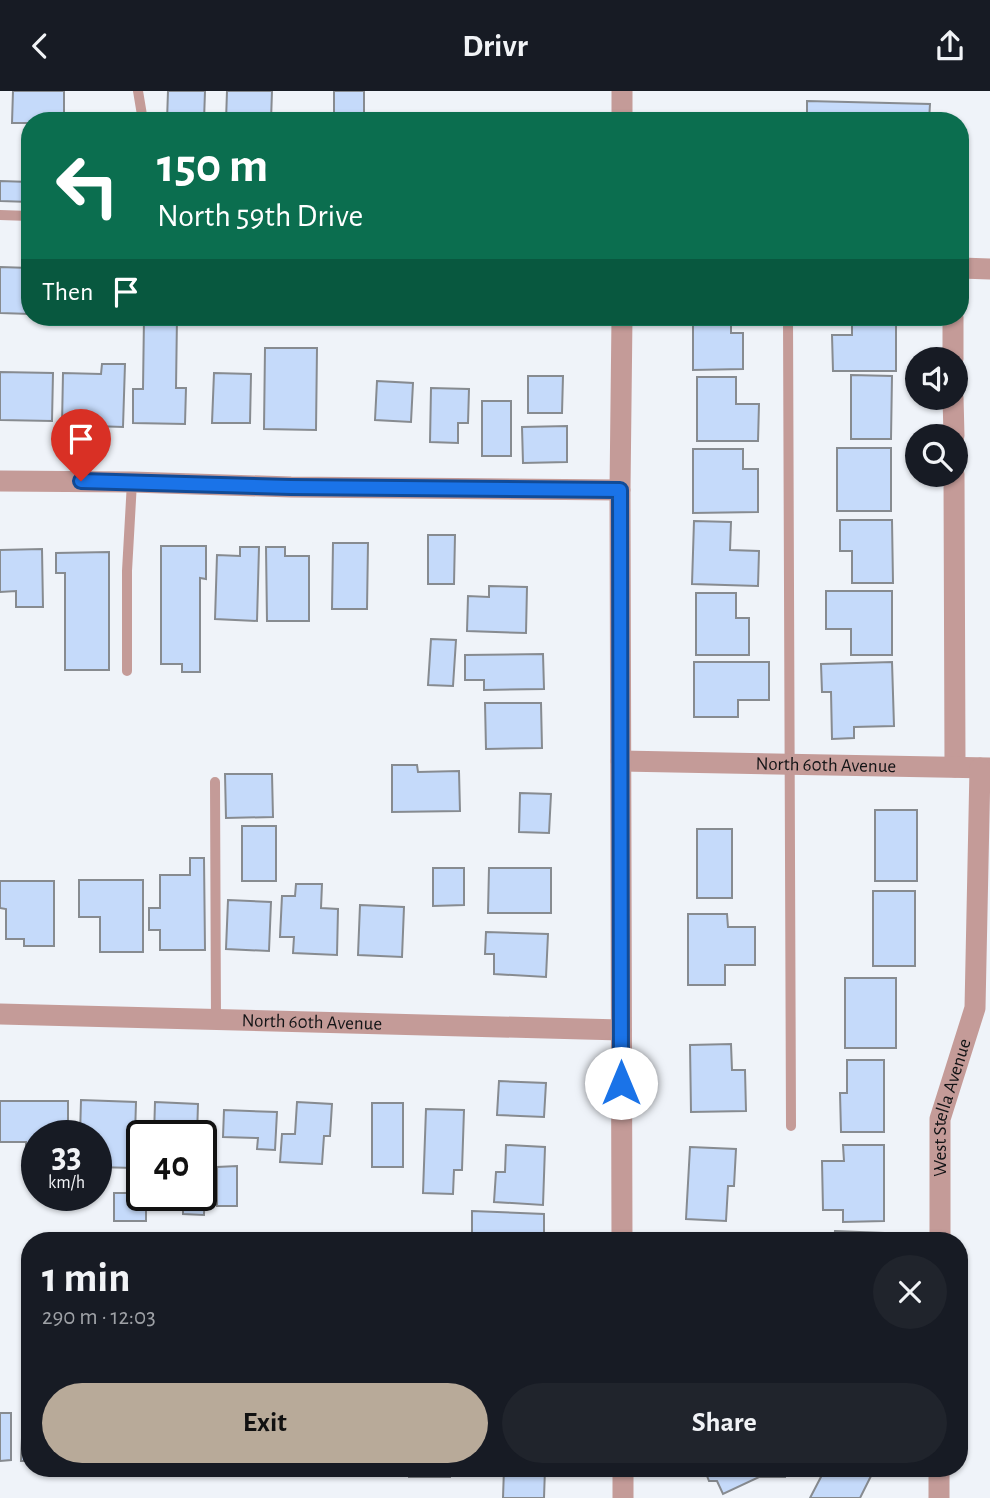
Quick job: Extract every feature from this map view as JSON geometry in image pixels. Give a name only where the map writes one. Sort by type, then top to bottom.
[{"type":"street","points":[[622,91],[622,112]]},
{"type":"street","points":[[969,268],[990,269]]},
{"type":"street","points":[[622,326],[622,1232]]},
{"type":"street","points":[[953,326],[953,347]]},
{"type":"street","points":[[0,481],[620,490]]},
{"type":"street","points":[[954,487],[955,767]]},
{"type":"street","name":"North 60th Avenue","points":[[621,761],[985,768]]},
{"type":"street","name":"West Stella Avenue","points":[[940,1232],[940,1119],[975,1008],[985,768]]},
{"type":"street","name":"North 60th Avenue","points":[[0,1014],[621,1030]]},
{"type":"street","points":[[623,1477],[623,1498]]},
{"type":"street","points":[[939,1477],[939,1498]]},
{"type":"lane","points":[[138,91],[142,112]]},
{"type":"lane","points":[[0,215],[21,216]]},
{"type":"lane","points":[[788,326],[791,1126]]},
{"type":"lane","points":[[127,671],[127,571],[132,482]]},
{"type":"lane","points":[[215,782],[216,1020]]},
{"type":"building","points":[[13,91],[64,91],[64,112],[21,112],[21,123],[12,123]]},
{"type":"building","points":[[168,91],[205,91],[204,112],[167,112]]},
{"type":"building","points":[[227,91],[272,91],[271,112],[226,112]]},
{"type":"building","points":[[334,91],[364,91],[364,112],[334,112]]},
{"type":"building","points":[[807,101],[930,104],[930,112],[807,112]]},
{"type":"building","points":[[0,181],[21,182],[21,202],[0,201]]},
{"type":"building","points":[[0,267],[21,268],[21,314],[0,313]]},
{"type":"building","points":[[144,326],[177,326],[176,388],[186,388],[185,424],[133,423],[133,389],[143,389]]},
{"type":"building","points":[[693,326],[731,326],[731,333],[743,333],[743,369],[693,370]]},
{"type":"building","points":[[852,326],[896,326],[896,371],[833,371],[832,335],[852,335]]},
{"type":"building","points":[[265,348],[317,348],[316,430],[264,429]]},
{"type":"building","points":[[102,364],[125,364],[123,427],[62,425],[63,373],[101,374]]},
{"type":"building","points":[[0,372],[53,373],[52,421],[0,420]]},
{"type":"building","points":[[214,373],[251,374],[250,423],[212,423]]},
{"type":"building","points":[[851,375],[892,376],[891,439],[851,439]]},
{"type":"building","points":[[528,376],[563,376],[562,413],[528,413]]},
{"type":"building","points":[[697,377],[736,377],[736,404],[759,404],[758,441],[697,441]]},
{"type":"building","points":[[377,381],[413,383],[411,422],[375,420]]},
{"type":"building","points":[[431,388],[469,389],[468,423],[458,423],[458,443],[430,442]]},
{"type":"building","points":[[482,401],[511,401],[511,456],[482,456]]},
{"type":"building","points":[[567,426],[567,462],[523,463],[522,427]]},
{"type":"building","points":[[837,448],[891,448],[891,511],[837,511]]},
{"type":"building","points":[[693,449],[743,449],[743,469],[758,469],[758,512],[693,513]]},
{"type":"building","points":[[840,520],[892,520],[893,583],[852,583],[852,551],[840,551]]},
{"type":"building","points":[[694,521],[731,522],[730,550],[759,551],[758,586],[692,584]]},
{"type":"building","points":[[428,535],[455,535],[454,584],[428,584]]},
{"type":"building","points":[[333,543],[368,543],[367,609],[332,609]]},
{"type":"building","points":[[161,546],[206,546],[206,579],[200,578],[200,672],[182,672],[182,664],[161,664]]},
{"type":"building","points":[[240,547],[259,547],[257,621],[215,619],[217,555],[240,556]]},
{"type":"building","points":[[266,547],[285,547],[285,556],[309,556],[309,621],[267,621]]},
{"type":"building","points":[[42,549],[43,607],[16,607],[16,591],[0,592],[0,550]]},
{"type":"building","points":[[109,552],[109,670],[65,670],[65,573],[56,573],[56,553]]},
{"type":"building","points":[[489,586],[527,587],[526,633],[467,631],[468,596],[489,597]]},
{"type":"building","points":[[826,591],[892,591],[892,655],[851,655],[851,629],[826,629]]},
{"type":"building","points":[[696,593],[736,593],[736,618],[749,618],[749,655],[696,655]]},
{"type":"building","points":[[431,639],[456,640],[453,686],[428,685]]},
{"type":"building","points":[[543,654],[544,689],[484,690],[484,680],[465,680],[465,655]]},
{"type":"building","points":[[694,662],[769,662],[769,700],[738,700],[738,717],[694,717]]},
{"type":"building","points":[[892,662],[894,726],[854,727],[854,738],[832,739],[831,692],[822,692],[821,664]]},
{"type":"building","points":[[485,703],[541,703],[542,748],[486,749]]},
{"type":"building","points":[[392,765],[417,765],[418,772],[459,771],[460,811],[392,812]]},
{"type":"building","points":[[225,774],[272,774],[273,817],[226,818]]},
{"type":"building","points":[[520,793],[551,794],[549,833],[519,832]]},
{"type":"building","points":[[875,810],[917,810],[917,881],[875,881]]},
{"type":"building","points":[[242,826],[276,826],[276,881],[242,881]]},
{"type":"building","points":[[697,829],[732,829],[732,898],[697,898]]},
{"type":"building","points":[[190,858],[204,858],[205,950],[160,950],[160,930],[149,930],[149,908],[160,908],[160,875],[190,875]]},
{"type":"building","points":[[433,868],[464,868],[464,905],[433,906]]},
{"type":"building","points":[[489,868],[551,868],[551,913],[488,913]]},
{"type":"building","points":[[79,880],[143,880],[143,952],[100,952],[100,917],[79,917]]},
{"type":"building","points":[[0,881],[54,881],[54,946],[24,946],[24,939],[6,939],[6,909],[0,908]]},
{"type":"building","points":[[296,884],[322,884],[321,908],[338,909],[337,955],[293,953],[294,937],[280,937],[282,896],[295,896]]},
{"type":"building","points":[[873,891],[915,891],[915,966],[873,966]]},
{"type":"building","points":[[228,900],[271,902],[269,951],[226,949]]},
{"type":"building","points":[[360,905],[404,907],[402,957],[358,955]]},
{"type":"building","points":[[688,914],[727,914],[728,927],[755,927],[755,965],[725,965],[725,985],[688,985]]},
{"type":"building","points":[[486,932],[548,934],[546,977],[494,974],[494,954],[485,954]]},
{"type":"building","points":[[845,978],[896,978],[896,1048],[845,1048]]},
{"type":"building","points":[[731,1044],[732,1070],[745,1070],[746,1111],[691,1112],[690,1045]]},
{"type":"building","points":[[847,1060],[884,1060],[884,1132],[841,1132],[840,1093],[847,1093]]},
{"type":"building","points":[[499,1081],[546,1083],[544,1117],[497,1115]]},
{"type":"building","points":[[81,1100],[136,1102],[135,1120],[126,1120],[126,1168],[112,1167],[112,1120],[80,1120]]},
{"type":"building","points":[[0,1101],[68,1101],[68,1120],[21,1120],[21,1142],[0,1142]]},
{"type":"building","points":[[155,1102],[198,1104],[198,1120],[154,1120]]},
{"type":"building","points":[[297,1102],[332,1104],[330,1136],[324,1136],[322,1164],[280,1162],[282,1134],[295,1134]]},
{"type":"building","points":[[372,1103],[403,1103],[403,1167],[372,1167]]},
{"type":"building","points":[[426,1109],[464,1110],[462,1170],[454,1170],[453,1194],[423,1193]]},
{"type":"building","points":[[224,1110],[277,1112],[275,1150],[257,1149],[258,1138],[223,1137]]},
{"type":"building","points":[[506,1145],[545,1147],[543,1205],[494,1202],[496,1172],[505,1172]]},
{"type":"building","points":[[843,1145],[884,1145],[884,1221],[843,1222],[843,1210],[823,1210],[822,1161],[844,1161]]},
{"type":"building","points":[[690,1147],[736,1149],[734,1186],[728,1186],[726,1221],[686,1219]]},
{"type":"building","points":[[237,1166],[237,1206],[217,1206],[217,1167]]},
{"type":"building","points":[[114,1193],[126,1193],[126,1211],[146,1211],[146,1221],[114,1221]]},
{"type":"building","points":[[183,1211],[204,1211],[204,1215],[183,1214]]},
{"type":"building","points":[[472,1211],[544,1214],[544,1232],[472,1232]]},
{"type":"building","points":[[0,1413],[11,1413],[11,1460],[0,1461]]},
{"type":"building","points":[[504,1477],[545,1477],[544,1498],[503,1498]]},
{"type":"building","points":[[707,1477],[759,1477],[723,1494],[717,1481],[709,1481]]},
{"type":"building","points":[[821,1477],[870,1477],[860,1498],[810,1498]]},
{"type":"route","points":[[81,481],[291,487],[620,490],[621,1083]]}]
